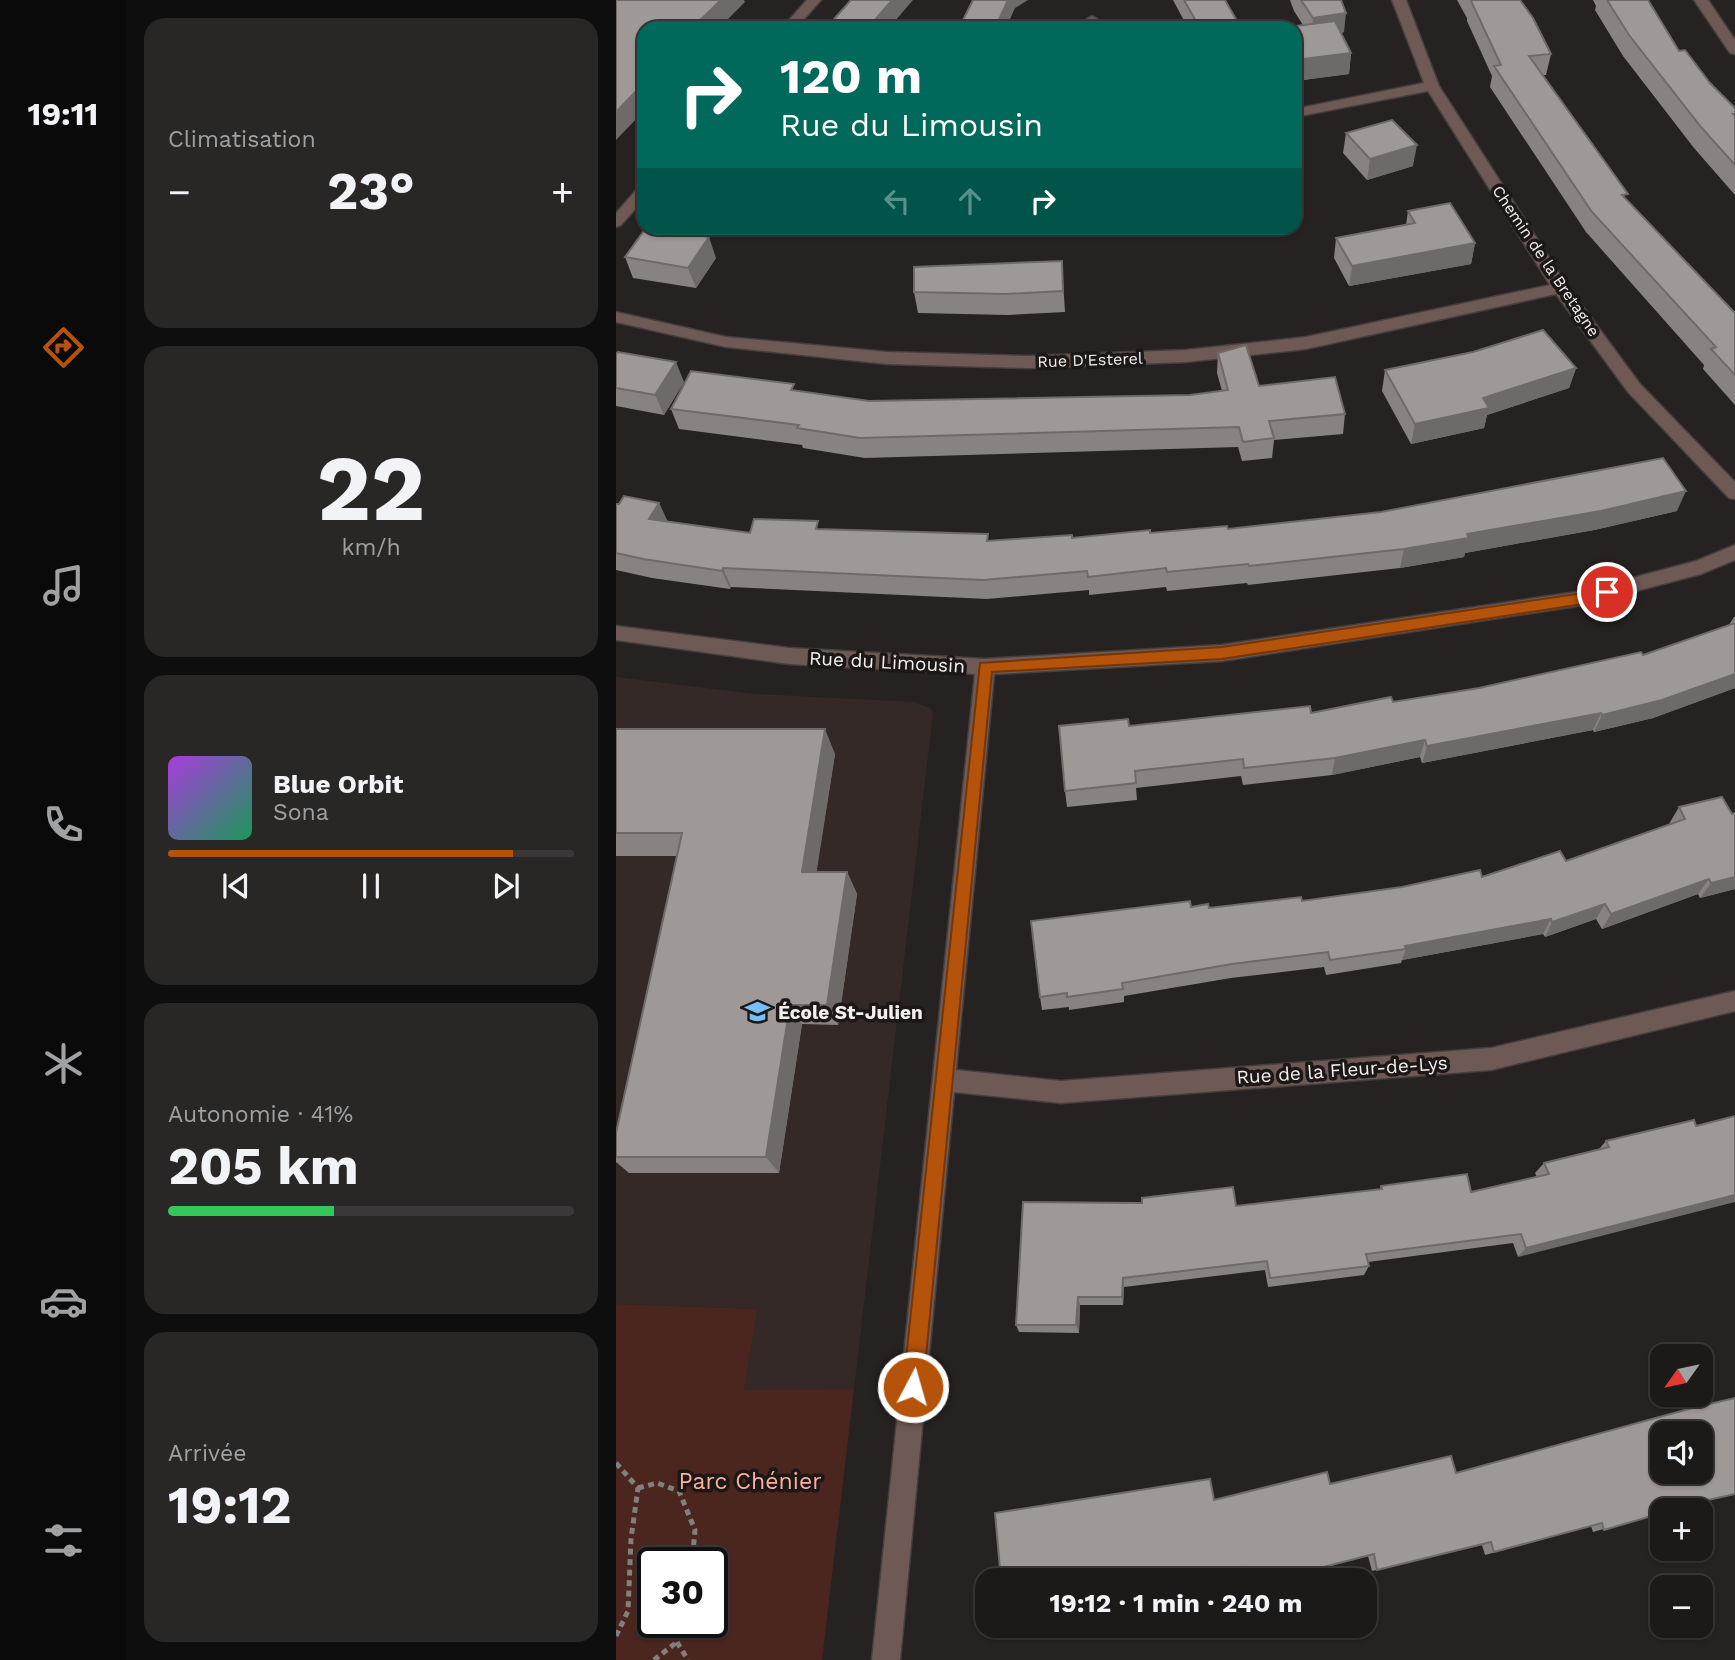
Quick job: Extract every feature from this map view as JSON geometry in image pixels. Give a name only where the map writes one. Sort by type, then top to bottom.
[{"type":"street","points":[[795,21],[814,0]]},
{"type":"street","name":"Chemin de la Bretagne","points":[[1399,0],[1432,86],[1560,288],[1634,388],[1735,493]]},
{"type":"street","points":[[1701,0],[1735,50]]},
{"type":"street","points":[[1302,112],[1432,86]]},
{"type":"street","points":[[616,222],[637,198]]},
{"type":"street","name":"Rue D'Esterel","points":[[616,317],[726,342],[887,358],[1029,362],[1186,356],[1306,343],[1560,288]]},
{"type":"street","name":"Rue du Limousin","points":[[616,633],[789,656],[985,667],[1222,653],[1583,598],[1701,568],[1735,552]]},
{"type":"street","points":[[887,1660],[985,667]]},
{"type":"street","name":"Rue de la Fleur-de-Lys","points":[[944,1080],[1061,1092],[1491,1059],[1735,1001]]},
{"type":"path","points":[[616,1462],[638,1488],[631,1539],[628,1611],[616,1636]]},
{"type":"path","points":[[638,1488],[657,1483],[679,1491],[695,1530],[693,1547]]},
{"type":"path","points":[[654,1660],[677,1642],[678,1638]]},
{"type":"path","points":[[677,1642],[688,1660]]},
{"type":"shaded area","name":"École St-Julien","points":[[616,677],[755,694],[915,702],[930,708],[933,713],[854,1389],[744,1390],[756,1309],[616,1304]]},
{"type":"green space","name":"Parc Chénier","points":[[616,1304],[757,1309],[744,1390],[854,1389],[822,1660],[616,1660]]},
{"type":"building","points":[[616,0],[721,0],[699,21],[637,21],[637,90],[616,112]]},
{"type":"building","points":[[851,0],[892,0],[874,21],[832,21]]},
{"type":"building","points":[[973,0],[1008,0],[998,21],[962,21]]},
{"type":"building","points":[[1184,0],[1225,0],[1237,21],[1196,21]]},
{"type":"building","points":[[1301,0],[1341,0],[1346,13],[1313,18]]},
{"type":"building","points":[[1472,0],[1520,0],[1533,18],[1551,54],[1529,56],[1628,194],[1622,195],[1735,313],[1735,375],[1711,349],[1716,347],[1592,212],[1494,66],[1501,65]]},
{"type":"building","points":[[1607,0],[1648,0],[1679,51],[1685,50],[1710,83],[1735,108],[1735,165],[1701,127],[1629,35]]},
{"type":"building","points":[[1335,21],[1351,53],[1302,59],[1302,25]]},
{"type":"building","points":[[1392,120],[1417,145],[1370,159],[1346,133]]},
{"type":"building","points":[[1450,203],[1475,243],[1352,266],[1336,238],[1415,223],[1408,211]]},
{"type":"building","points":[[641,235],[709,237],[688,268],[625,257]]},
{"type":"building","points":[[1062,261],[1063,291],[1006,294],[914,292],[914,267]]},
{"type":"building","points":[[1543,330],[1576,368],[1483,398],[1489,408],[1415,424],[1385,370],[1473,352]]},
{"type":"building","points":[[1246,345],[1259,386],[1335,377],[1345,414],[1269,421],[1274,438],[1243,442],[1239,427],[860,438],[797,428],[799,425],[671,409],[691,371],[794,384],[791,390],[869,401],[1190,395],[1228,390],[1218,353]]},
{"type":"building","points":[[618,352],[676,362],[655,395],[616,388]]},
{"type":"building","points":[[1663,458],[1686,491],[1601,511],[1467,534],[1469,538],[1404,549],[1249,566],[1167,572],[1166,568],[1088,577],[1087,571],[983,580],[723,568],[722,571],[616,553],[616,504],[619,504],[624,496],[659,503],[649,519],[750,533],[754,519],[818,521],[816,529],[988,534],[987,541],[1072,535],[1072,538],[1150,530],[1150,533],[1227,526],[1228,529],[1381,512]]},
{"type":"building","points":[[1735,623],[1735,674],[1662,700],[1602,715],[1601,713],[1427,746],[1425,740],[1335,758],[1244,768],[1243,759],[1135,771],[1136,783],[1065,791],[1059,726],[1128,719],[1129,726],[1310,706],[1311,713],[1391,697],[1393,702],[1479,688],[1641,652],[1643,655]]},
{"type":"building","points":[[616,729],[825,729],[802,872],[847,872],[827,1005],[790,1005],[766,1157],[616,1157],[616,1133],[682,833],[616,833]]},
{"type":"building","points":[[1722,797],[1732,814],[1735,813],[1735,877],[1711,883],[1709,879],[1611,914],[1605,904],[1552,922],[1551,919],[1405,946],[1406,949],[1330,960],[1328,952],[1232,964],[1122,983],[1123,989],[1067,997],[1067,993],[1040,997],[1031,921],[1190,901],[1191,907],[1208,904],[1209,908],[1301,897],[1302,901],[1402,887],[1480,870],[1482,877],[1560,851],[1566,861],[1685,819],[1679,807]]},
{"type":"building","points":[[1735,1116],[1735,1195],[1526,1248],[1521,1234],[1366,1254],[1369,1266],[1270,1278],[1267,1261],[1123,1278],[1122,1297],[1078,1297],[1076,1325],[1016,1325],[1023,1202],[1142,1203],[1142,1198],[1233,1187],[1236,1206],[1382,1189],[1381,1186],[1467,1174],[1471,1192],[1549,1174],[1544,1163],[1609,1147],[1606,1141],[1694,1120],[1696,1126]]},
{"type":"building","points":[[1735,1398],[1735,1494],[1713,1499],[1650,1498],[1650,1517],[1604,1530],[1602,1523],[1494,1552],[1491,1542],[1377,1570],[1374,1554],[1320,1568],[1000,1568],[995,1513],[1210,1479],[1214,1500],[1327,1472],[1330,1484],[1451,1456],[1456,1473],[1692,1408],[1713,1407],[1713,1403]]},
{"type":"place","name":"École St-Julien","points":[[758,1012]]},
{"type":"route","points":[[913,1387],[985,667],[1222,653],[1583,598],[1607,592]]}]
